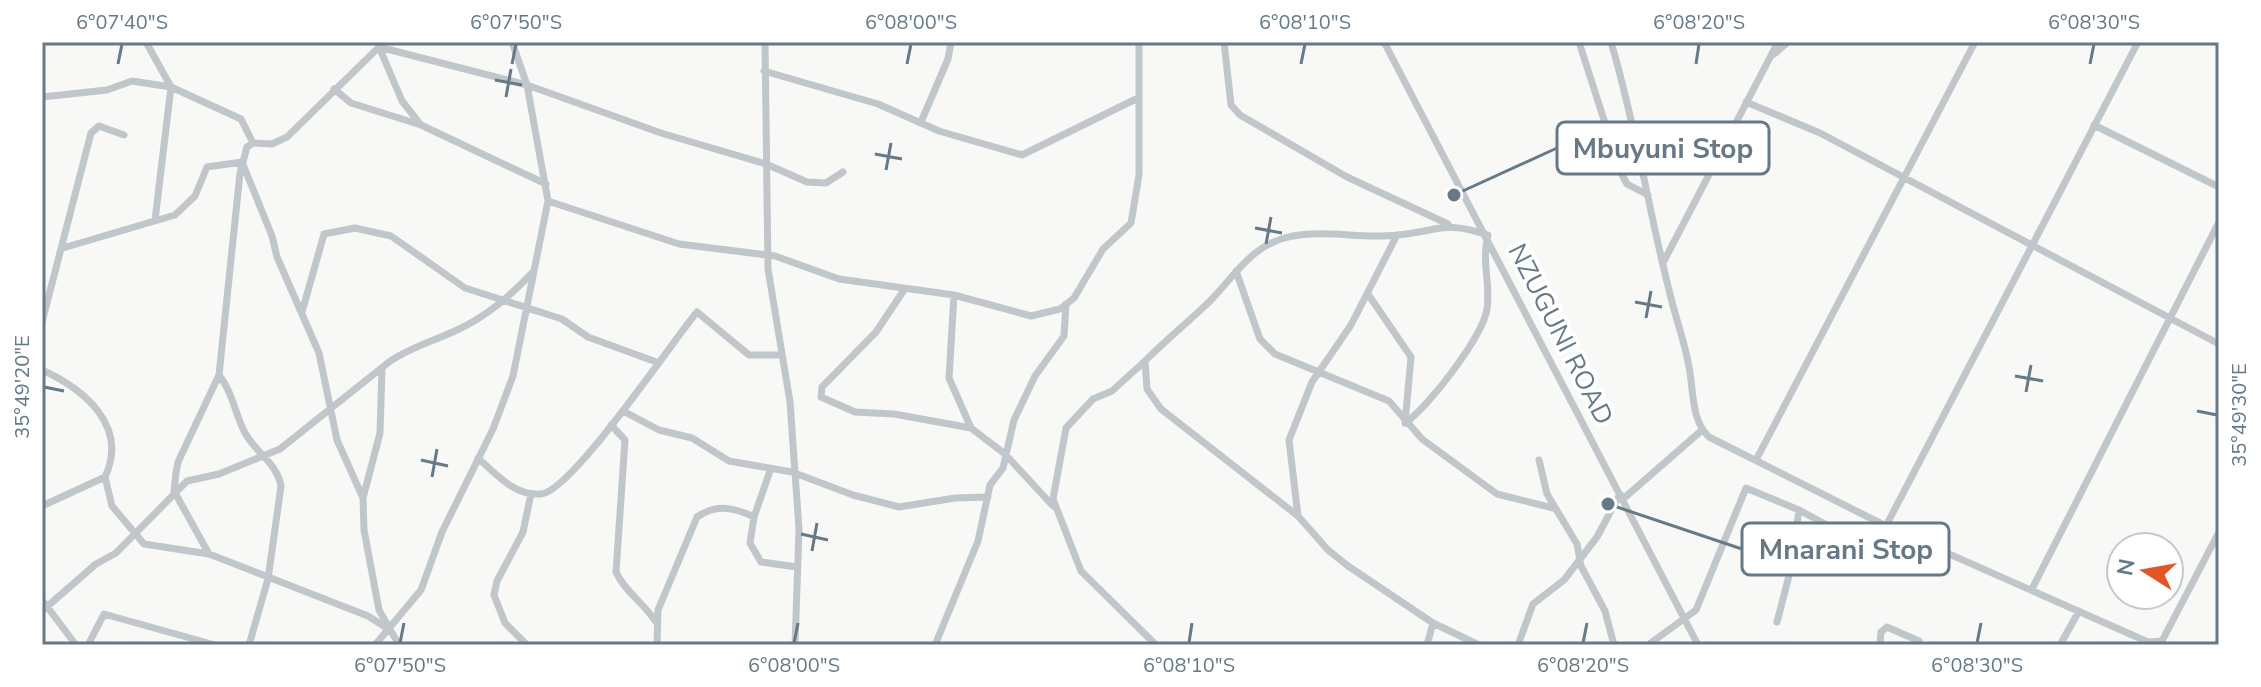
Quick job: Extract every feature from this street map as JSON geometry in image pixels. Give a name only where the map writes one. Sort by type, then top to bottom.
[{"type":"street","points":[[146,42],[171,87],[155,220]]},
{"type":"street","points":[[375,645],[421,590],[442,532],[508,390],[527,308],[548,201],[527,85],[512,42]]},
{"type":"street","points":[[765,42],[767,254],[790,402],[792,472],[799,529],[795,645]]},
{"type":"street","points":[[921,122],[948,59],[951,42]]},
{"type":"street","points":[[548,201],[679,244],[767,254],[839,279],[954,295],[1031,316],[1044,315],[1066,304],[1094,269],[1103,249],[1131,223],[1139,175],[1139,42]]},
{"type":"street","points":[[1224,42],[1231,105],[1240,115],[1335,171],[1450,225],[1488,235],[1483,262],[1488,296],[1484,322],[1433,400],[1405,423]]},
{"type":"street","name":"NZUGUNI ROAD","points":[[1384,42],[1488,235],[1698,645]]},
{"type":"street","points":[[1579,42],[1621,173],[1627,184],[1649,195]]},
{"type":"street","points":[[1611,42],[1649,195],[1701,431],[1715,442],[1886,526],[2148,642],[2162,641],[2219,532]]},
{"type":"street","points":[[1664,261],[1778,42]]},
{"type":"street","points":[[1770,57],[1788,42]]},
{"type":"street","points":[[1756,460],[1975,42]]},
{"type":"street","points":[[1886,526],[2138,42]]},
{"type":"street","points":[[378,44],[527,85],[661,133],[766,164],[796,179],[820,185],[843,172]]},
{"type":"street","points":[[209,554],[174,491],[178,462],[219,375],[232,271],[232,228],[242,162],[247,147],[253,143],[272,144],[287,137],[378,44]]},
{"type":"street","points":[[378,44],[402,101],[421,125]]},
{"type":"street","points":[[764,71],[878,104],[1013,154],[1029,154],[1138,98]]},
{"type":"street","points":[[42,97],[107,90],[132,81],[171,87],[241,119],[253,143]]},
{"type":"street","points":[[334,89],[351,103],[421,125],[546,184]]},
{"type":"street","points":[[1746,102],[1820,133],[2219,344]]},
{"type":"street","points":[[2094,125],[2219,187]]},
{"type":"street","points":[[42,322],[93,128],[99,126],[124,135]]},
{"type":"street","points":[[63,248],[175,215],[188,204],[208,166],[242,162]]},
{"type":"street","points":[[242,162],[277,257],[325,370],[337,440],[363,498],[373,585],[379,610],[399,645]]},
{"type":"street","points":[[2032,589],[2219,222]]},
{"type":"street","points":[[1053,506],[1064,431],[1093,399],[1123,383],[1260,249],[1289,237],[1397,235],[1450,225]]},
{"type":"street","points":[[302,312],[324,234],[355,228],[399,239],[445,278],[503,303],[562,319],[588,337],[659,363]]},
{"type":"street","points":[[1298,516],[1288,443],[1319,370],[1368,294],[1397,235]]},
{"type":"street","points":[[1236,271],[1264,345],[1281,358],[1319,370],[1389,401],[1405,423],[1497,494],[1553,508]]},
{"type":"street","points":[[75,644],[44,606],[96,564],[112,556],[174,491],[197,477],[219,474],[265,457],[305,431],[405,350],[459,329],[503,303],[533,272]]},
{"type":"street","points":[[904,290],[876,332],[822,387],[821,397],[855,412],[894,414],[971,428],[1005,454],[1053,506],[1081,571],[1156,645]]},
{"type":"street","points":[[1368,294],[1411,357],[1405,423]]},
{"type":"street","points":[[954,295],[949,378],[971,428]]},
{"type":"street","points":[[935,645],[978,541],[991,483],[1003,468],[1028,390],[1064,336],[1066,304]]},
{"type":"street","points":[[478,458],[507,485],[531,494],[548,493],[561,486],[699,312],[749,355],[782,355]]},
{"type":"street","points":[[1145,361],[1144,380],[1157,405],[1298,516],[1348,566],[1433,623],[1479,645]]},
{"type":"street","points":[[363,498],[380,433],[382,368]]},
{"type":"street","points":[[42,370],[67,383],[104,414],[112,448],[105,477],[112,506],[147,545],[209,554],[368,616],[390,630]]},
{"type":"street","points":[[219,375],[228,386],[246,434],[277,473],[281,486],[268,579],[249,645]]},
{"type":"street","points":[[623,411],[659,430],[692,438],[729,461],[770,471],[792,472],[853,495],[899,507],[955,498],[988,497]]},
{"type":"street","points":[[611,425],[625,440],[615,542],[616,572],[621,583],[640,599],[656,622]]},
{"type":"street","points":[[1518,645],[1533,604],[1564,580],[1597,537],[1622,497],[1701,431]]},
{"type":"street","points":[[1539,460],[1553,508],[1577,544],[1579,560],[1605,611],[1614,645]]},
{"type":"street","points":[[770,471],[754,517],[750,543],[756,557],[766,564],[797,567]]},
{"type":"street","points":[[42,506],[105,477]]},
{"type":"street","points":[[1648,645],[1696,610],[1746,488],[1799,510],[1884,556]]},
{"type":"street","points":[[527,645],[505,623],[494,595],[502,570],[523,532],[531,494]]},
{"type":"street","points":[[657,645],[656,622],[671,575],[697,517],[721,508],[738,509],[754,517]]},
{"type":"street","points":[[1777,622],[1791,568],[1799,510]]},
{"type":"street","points":[[2060,645],[2079,611]]},
{"type":"street","points":[[88,645],[104,614],[215,645]]},
{"type":"street","points":[[1427,645],[1433,623]]},
{"type":"street","points":[[1880,645],[1881,632],[1887,627],[1918,643],[1929,645]]},
{"type":"street","points":[[65,645],[75,644]]},
{"type":"place","name":"Mbuyuni Stop","points":[[1454,195]]},
{"type":"place","name":"Mnarani Stop","points":[[1608,504]]}]
